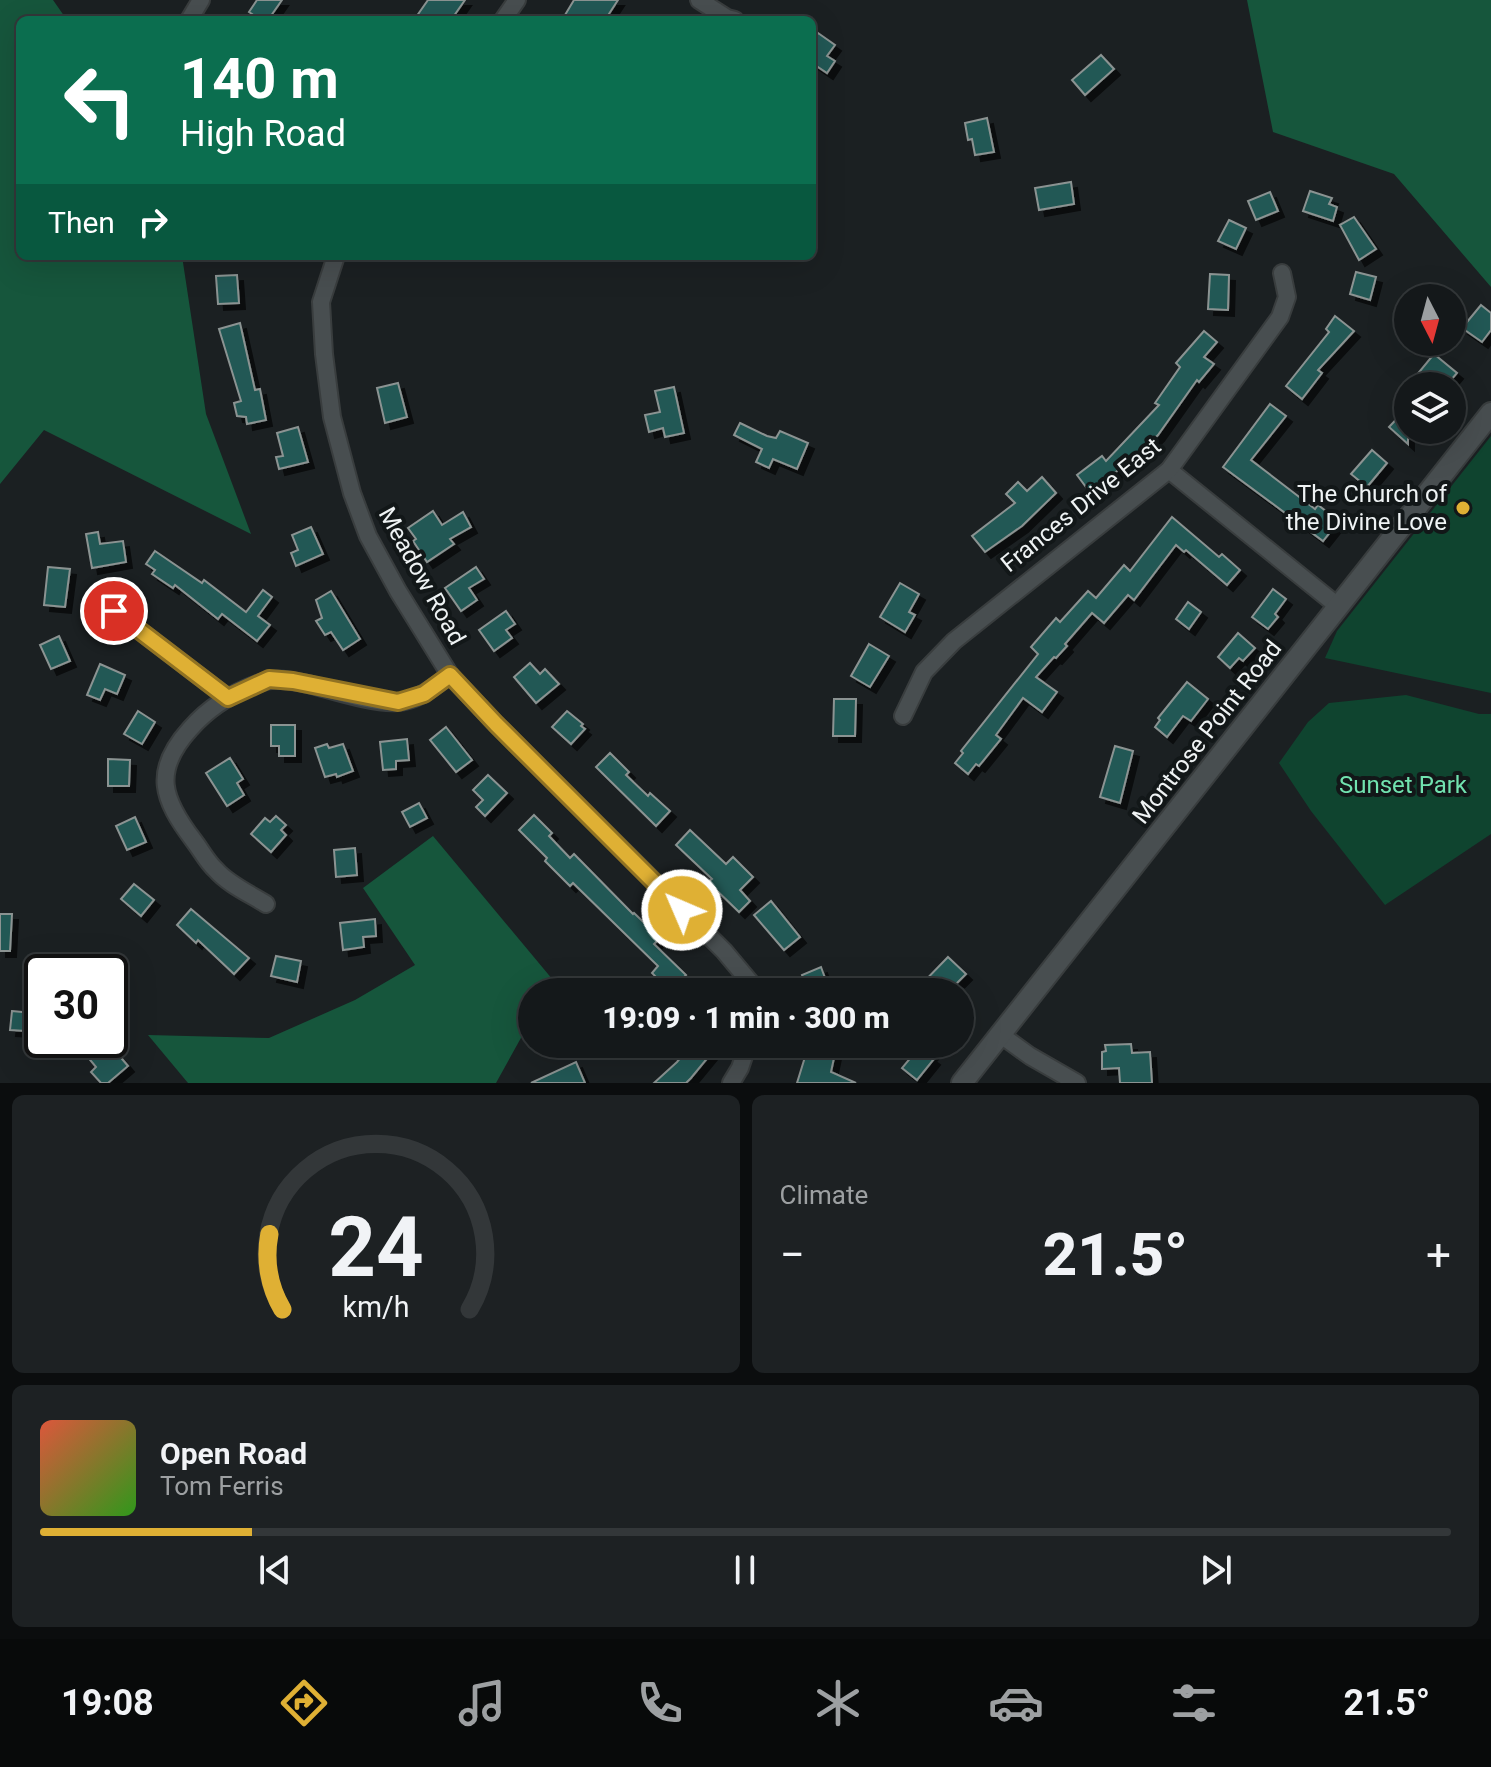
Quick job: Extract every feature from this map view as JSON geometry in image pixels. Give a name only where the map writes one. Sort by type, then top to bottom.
[{"type":"street","points":[[699,0],[724,16]]},
{"type":"street","name":"Meadow Road","points":[[335,260],[321,302],[332,417],[352,493],[376,549],[450,675],[724,951],[747,978]]},
{"type":"street","name":"Frances Drive East","points":[[903,716],[924,672],[954,641],[1169,470],[1280,317],[1287,297],[1282,273]]},
{"type":"street","name":"Montrose Point Road","points":[[962,1083],[1491,413]]},
{"type":"street","points":[[1169,470],[1339,607]]},
{"type":"street","points":[[114,611],[228,698]]},
{"type":"street","points":[[266,904],[217,872],[178,820],[169,803],[166,772],[175,746],[203,714],[228,698],[269,679],[398,702],[424,694],[450,675]]},
{"type":"street","points":[[1001,1035],[1077,1083]]},
{"type":"street","points":[[731,1083],[743,1058]]},
{"type":"green space","points":[[0,0],[53,0],[64,16],[16,16],[16,260],[183,260],[206,414],[251,534],[44,430],[0,484]]},
{"type":"green space","points":[[1247,0],[1491,0],[1491,287],[1394,174],[1273,132]]},
{"type":"green space","points":[[1491,436],[1491,693],[1325,658],[1337,631]]},
{"type":"green space","name":"Sunset Park","points":[[1406,695],[1479,714],[1491,714],[1491,834],[1385,905],[1311,811],[1279,763],[1308,722],[1329,703]]},
{"type":"green space","points":[[433,836],[551,978],[518,978],[518,1043],[496,1083],[188,1083],[148,1035],[269,1038],[355,1000],[415,965],[363,888]]},
{"type":"building","points":[[257,0],[282,0],[271,16],[251,16],[249,12]]},
{"type":"building","points":[[428,0],[465,0],[454,16],[417,16]]},
{"type":"building","points":[[574,0],[618,0],[608,16],[564,16]]},
{"type":"building","points":[[818,33],[835,45],[827,56],[835,61],[827,73],[816,66]]},
{"type":"building","points":[[1101,55],[1114,69],[1085,95],[1072,80]]},
{"type":"building","points":[[987,118],[994,152],[975,155],[965,123]]},
{"type":"building","points":[[1071,182],[1074,204],[1039,210],[1035,188]]},
{"type":"building","points":[[1310,191],[1332,198],[1329,204],[1337,207],[1333,221],[1303,211]]},
{"type":"building","points":[[1270,192],[1278,211],[1256,220],[1248,201]]},
{"type":"building","points":[[1354,217],[1376,249],[1359,260],[1340,225]]},
{"type":"building","points":[[1229,220],[1246,228],[1236,249],[1218,241]]},
{"type":"building","points":[[1356,272],[1376,277],[1370,300],[1350,294]]},
{"type":"building","points":[[1210,274],[1229,275],[1228,310],[1208,309]]},
{"type":"building","points":[[237,275],[239,303],[218,304],[216,276]]},
{"type":"building","points":[[1481,305],[1491,313],[1491,330],[1482,342],[1466,331],[1466,323]]},
{"type":"building","points":[[1335,316],[1354,331],[1318,370],[1322,373],[1302,399],[1286,386],[1329,332],[1326,329]]},
{"type":"building","points":[[240,323],[255,390],[260,389],[266,420],[247,424],[246,417],[237,416],[234,403],[241,401],[219,329]]},
{"type":"building","points":[[1204,331],[1217,342],[1204,357],[1214,364],[1199,382],[1197,380],[1158,435],[1130,467],[1127,464],[1089,491],[1077,475],[1102,456],[1106,461],[1159,405],[1155,403],[1180,367],[1176,363]]},
{"type":"building","points":[[1432,356],[1436,356],[1456,372],[1419,372]]},
{"type":"building","points":[[398,383],[407,417],[385,423],[377,388]]},
{"type":"building","points":[[674,387],[684,433],[665,437],[663,428],[649,432],[645,415],[660,412],[655,391]]},
{"type":"building","points":[[1270,404],[1286,416],[1251,460],[1315,509],[1318,505],[1339,521],[1323,541],[1223,467]]},
{"type":"building","points":[[740,423],[767,436],[776,438],[780,431],[808,443],[797,469],[773,459],[769,468],[756,462],[762,449],[734,435]]},
{"type":"building","points":[[298,427],[308,462],[279,469],[276,457],[283,456],[277,433]]},
{"type":"building","points":[[1372,450],[1387,463],[1367,487],[1351,474]]},
{"type":"building","points":[[1042,477],[1056,493],[1022,526],[985,552],[972,536],[1015,503],[1006,494],[1018,482],[1027,491]]},
{"type":"building","points":[[433,511],[442,525],[463,512],[471,527],[450,539],[454,544],[427,562],[408,528]]},
{"type":"building","points":[[1172,517],[1219,557],[1222,554],[1240,570],[1227,585],[1176,545],[1134,600],[1128,595],[1104,623],[1092,613],[1065,644],[1067,646],[1036,677],[1057,692],[1042,712],[1023,698],[996,735],[1001,739],[979,766],[976,764],[968,774],[955,763],[963,753],[961,751],[1038,654],[1031,647],[1056,618],[1060,622],[1088,591],[1096,598],[1124,565],[1130,571]]},
{"type":"building","points":[[311,527],[323,554],[296,566],[291,553],[298,550],[292,535]]},
{"type":"building","points":[[98,532],[100,544],[123,541],[126,562],[92,568],[86,534]]},
{"type":"building","points":[[155,551],[202,583],[204,580],[246,612],[263,590],[272,597],[258,616],[270,625],[257,641],[222,614],[218,619],[175,585],[173,588],[152,574],[155,570],[146,564]]},
{"type":"building","points":[[48,567],[70,569],[65,607],[44,605]]},
{"type":"building","points":[[476,567],[484,579],[469,588],[477,600],[461,611],[445,588]]},
{"type":"building","points":[[900,583],[919,594],[909,612],[915,615],[905,632],[880,617]]},
{"type":"building","points":[[1273,589],[1286,599],[1275,614],[1278,617],[1268,629],[1252,617]]},
{"type":"building","points":[[331,591],[360,639],[343,650],[331,632],[325,635],[316,621],[322,618],[316,600]]},
{"type":"building","points":[[1188,602],[1201,612],[1189,629],[1176,619]]},
{"type":"building","points":[[506,611],[515,624],[506,630],[512,638],[494,651],[479,630]]},
{"type":"building","points":[[1238,633],[1255,648],[1243,661],[1239,658],[1230,668],[1218,657]]},
{"type":"building","points":[[59,636],[70,661],[51,669],[40,645]]},
{"type":"building","points":[[869,644],[889,656],[870,687],[851,676]]},
{"type":"building","points":[[530,663],[540,674],[545,669],[559,684],[536,703],[514,677]]},
{"type":"building","points":[[100,664],[125,675],[117,694],[105,689],[100,700],[87,695]]},
{"type":"building","points":[[1187,682],[1208,699],[1191,721],[1183,716],[1167,737],[1155,727],[1160,720],[1158,718]]},
{"type":"building","points":[[834,699],[856,699],[855,736],[833,736]]},
{"type":"building","points":[[138,711],[155,722],[142,744],[124,734]]},
{"type":"building","points":[[567,711],[585,729],[571,744],[552,727]]},
{"type":"building","points":[[271,725],[295,725],[295,756],[279,756],[279,746],[271,746]]},
{"type":"building","points":[[446,727],[472,760],[456,772],[430,740]]},
{"type":"building","points":[[407,739],[409,760],[396,761],[396,769],[383,770],[380,742]]},
{"type":"building","points":[[327,744],[329,748],[343,744],[353,771],[337,777],[336,774],[325,777],[315,748]]},
{"type":"building","points":[[1115,746],[1133,751],[1120,803],[1100,797]]},
{"type":"building","points":[[610,753],[629,772],[626,775],[670,811],[656,826],[596,767]]},
{"type":"building","points":[[230,758],[243,779],[237,783],[244,795],[227,806],[206,773]]},
{"type":"building","points":[[108,759],[130,760],[129,786],[108,786]]},
{"type":"building","points":[[488,775],[507,793],[485,816],[476,807],[483,800],[473,790]]},
{"type":"building","points":[[419,803],[427,818],[410,827],[402,812]]},
{"type":"building","points":[[534,815],[570,858],[574,854],[660,938],[654,944],[686,975],[683,978],[657,978],[652,973],[658,966],[573,883],[570,886],[519,830]]},
{"type":"building","points":[[276,816],[286,825],[281,830],[286,835],[271,852],[251,834],[265,818],[270,822]]},
{"type":"building","points":[[135,817],[146,842],[127,850],[116,826]]},
{"type":"building","points":[[690,830],[726,864],[733,857],[753,877],[740,890],[750,901],[739,912],[708,882],[712,879],[676,845]]},
{"type":"building","points":[[355,848],[357,875],[336,877],[334,850]]},
{"type":"building","points":[[134,884],[154,900],[141,916],[121,899]]},
{"type":"building","points":[[771,901],[800,937],[784,950],[754,915]]},
{"type":"building","points":[[191,909],[249,958],[234,974],[177,925]]},
{"type":"building","points":[[0,914],[12,914],[10,951],[0,951]]},
{"type":"building","points":[[375,919],[376,936],[363,937],[364,947],[343,950],[340,923]]},
{"type":"building","points":[[276,956],[301,961],[297,982],[271,976]]},
{"type":"building","points":[[948,957],[966,974],[962,978],[928,978]]},
{"type":"building","points":[[821,967],[825,978],[803,978],[802,975]]},
{"type":"building","points":[[12,1011],[24,1012],[24,1031],[10,1030]]},
{"type":"building","points":[[1131,1044],[1132,1053],[1150,1052],[1152,1083],[1120,1083],[1119,1068],[1102,1069],[1105,1045]]},
{"type":"building","points":[[88,1058],[121,1058],[128,1066],[108,1083],[101,1083],[91,1072],[96,1067]]},
{"type":"building","points":[[680,1058],[707,1058],[686,1083],[654,1083]]},
{"type":"building","points":[[805,1058],[834,1058],[831,1072],[856,1083],[797,1083]]},
{"type":"building","points":[[910,1058],[934,1059],[917,1080],[902,1068]]},
{"type":"building","points":[[576,1062],[585,1083],[531,1083]]},
{"type":"place","name":"The Church of the Divine Love","points":[[1463,508]]},
{"type":"route","points":[[114,611],[228,698],[269,679],[398,702],[424,694],[450,675],[682,910]]}]
